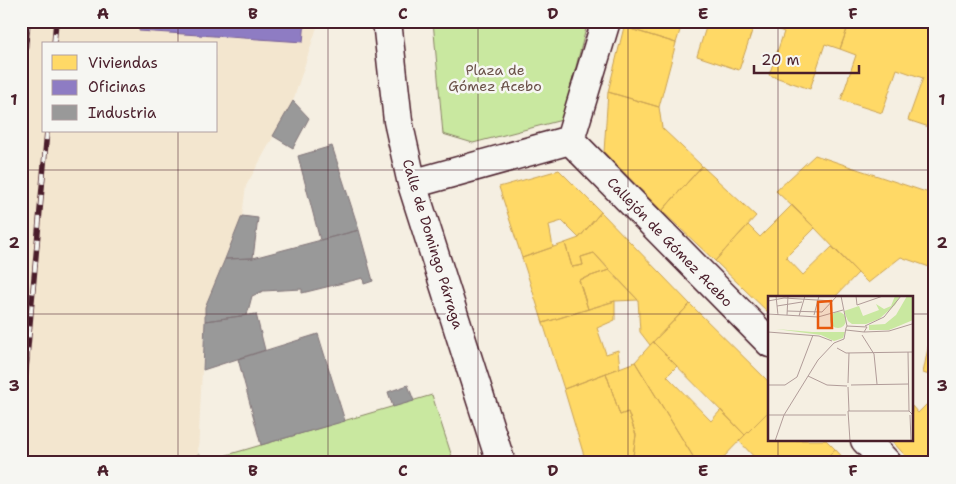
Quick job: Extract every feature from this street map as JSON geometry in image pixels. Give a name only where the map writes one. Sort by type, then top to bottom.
[{"type":"street","name":"Calle de Domingo Párraga","points":[[387,21],[398,121],[412,184],[501,463]]},
{"type":"street","points":[[412,184],[570,140],[606,21]]},
{"type":"street","name":"Callejón de Gómez Acebo","points":[[570,140],[768,341]]},
{"type":"street","points":[[867,442],[887,463]]},
{"type":"shaded area","points":[[21,21],[319,21],[293,101],[246,186],[242,216],[205,307],[198,454],[190,463],[21,463]]},
{"type":"green space","name":"Plaza de Gómez Acebo","points":[[433,21],[588,21],[562,120],[473,143],[443,134]]},
{"type":"green space","points":[[432,395],[454,463],[190,463],[198,454],[210,460]]},
{"type":"building: Viviendas","points":[[626,21],[683,21],[676,43],[624,27]]},
{"type":"building: Viviendas","points":[[708,21],[772,21],[771,27],[755,22],[739,70],[697,56]]},
{"type":"building: Viviendas","points":[[772,21],[850,21],[840,49],[825,44],[810,89],[769,75],[784,32],[771,27]]},
{"type":"building: Viviendas","points":[[850,21],[926,21],[935,24],[935,129],[908,120],[923,78],[897,69],[882,113],[841,100],[856,55],[840,49]]},
{"type":"building: Viviendas","points":[[624,27],[676,43],[659,107],[608,92]]},
{"type":"building: Viviendas","points":[[608,92],[659,107],[662,128],[702,166],[662,211],[604,152]]},
{"type":"building: Viviendas","points":[[815,155],[935,195],[935,269],[901,257],[868,283],[776,191]]},
{"type":"building: Viviendas","points":[[702,166],[756,216],[715,261],[662,211]]},
{"type":"building: Viviendas","points":[[559,170],[601,212],[579,238],[562,221],[549,225],[553,247],[522,258],[499,187]]},
{"type":"building: Viviendas","points":[[792,205],[815,228],[786,257],[803,275],[832,247],[858,273],[836,296],[768,296],[768,312],[715,261],[748,225],[760,237]]},
{"type":"building: Viviendas","points":[[601,212],[690,304],[650,345],[640,332],[638,300],[594,253],[581,257],[583,265],[572,267],[565,243],[579,238]]},
{"type":"building: Viviendas","points":[[565,243],[572,267],[583,265],[581,257],[594,253],[609,270],[579,280],[588,309],[543,323],[522,258]]},
{"type":"building: Viviendas","points":[[609,270],[638,300],[615,301],[588,309],[579,280]]},
{"type":"building: Viviendas","points":[[615,301],[615,320],[597,328],[606,354],[618,350],[620,368],[564,389],[543,323]]},
{"type":"building: Viviendas","points":[[690,304],[768,381],[768,412],[745,435],[653,342]]},
{"type":"building: Viviendas","points":[[935,315],[935,340],[930,338]]},
{"type":"building: Viviendas","points":[[930,338],[935,340],[935,377],[923,373]]},
{"type":"building: Viviendas","points":[[653,342],[677,366],[667,376],[711,421],[721,410],[745,435],[718,463],[697,463],[635,362]]},
{"type":"building: Viviendas","points":[[635,362],[697,463],[632,463],[636,435],[628,412],[620,415],[606,373]]},
{"type":"building: Viviendas","points":[[606,373],[620,415],[628,412],[636,435],[632,463],[611,463],[585,459],[564,389]]},
{"type":"building: Viviendas","points":[[933,398],[935,399],[935,463],[912,463],[893,442],[914,442],[914,408],[918,413]]},
{"type":"building: Viviendas","points":[[768,412],[768,442],[828,442],[835,449],[821,463],[768,463],[764,459],[759,462],[739,441]]},
{"type":"building: Viviendas","points":[[835,449],[848,463],[821,463]]},
{"type":"building: Viviendas","points":[[585,459],[611,463],[586,463]]},
{"type":"building: Oficinas","points":[[140,21],[305,21],[303,42],[139,31]]},
{"type":"building: Industria","points":[[293,101],[309,118],[293,148],[273,136]]},
{"type":"building: Industria","points":[[332,146],[359,230],[320,240],[298,156]]},
{"type":"building: Industria","points":[[242,216],[258,218],[253,258],[225,259]]},
{"type":"building: Industria","points":[[359,230],[373,281],[364,284],[363,278],[302,293],[302,289],[263,291],[252,296],[247,315],[205,321],[205,307],[225,259],[253,258]]},
{"type":"building: Industria","points":[[256,314],[265,350],[203,370],[205,321]]},
{"type":"building: Industria","points":[[318,334],[345,421],[261,445],[238,359]]},
{"type":"building: Industria","points":[[408,385],[414,401],[393,407],[388,392]]},
{"type":"railway","points":[[21,96],[28,21]]},
{"type":"railway","points":[[54,42],[56,21]]},
{"type":"railway","points":[[21,425],[47,132]]}]
